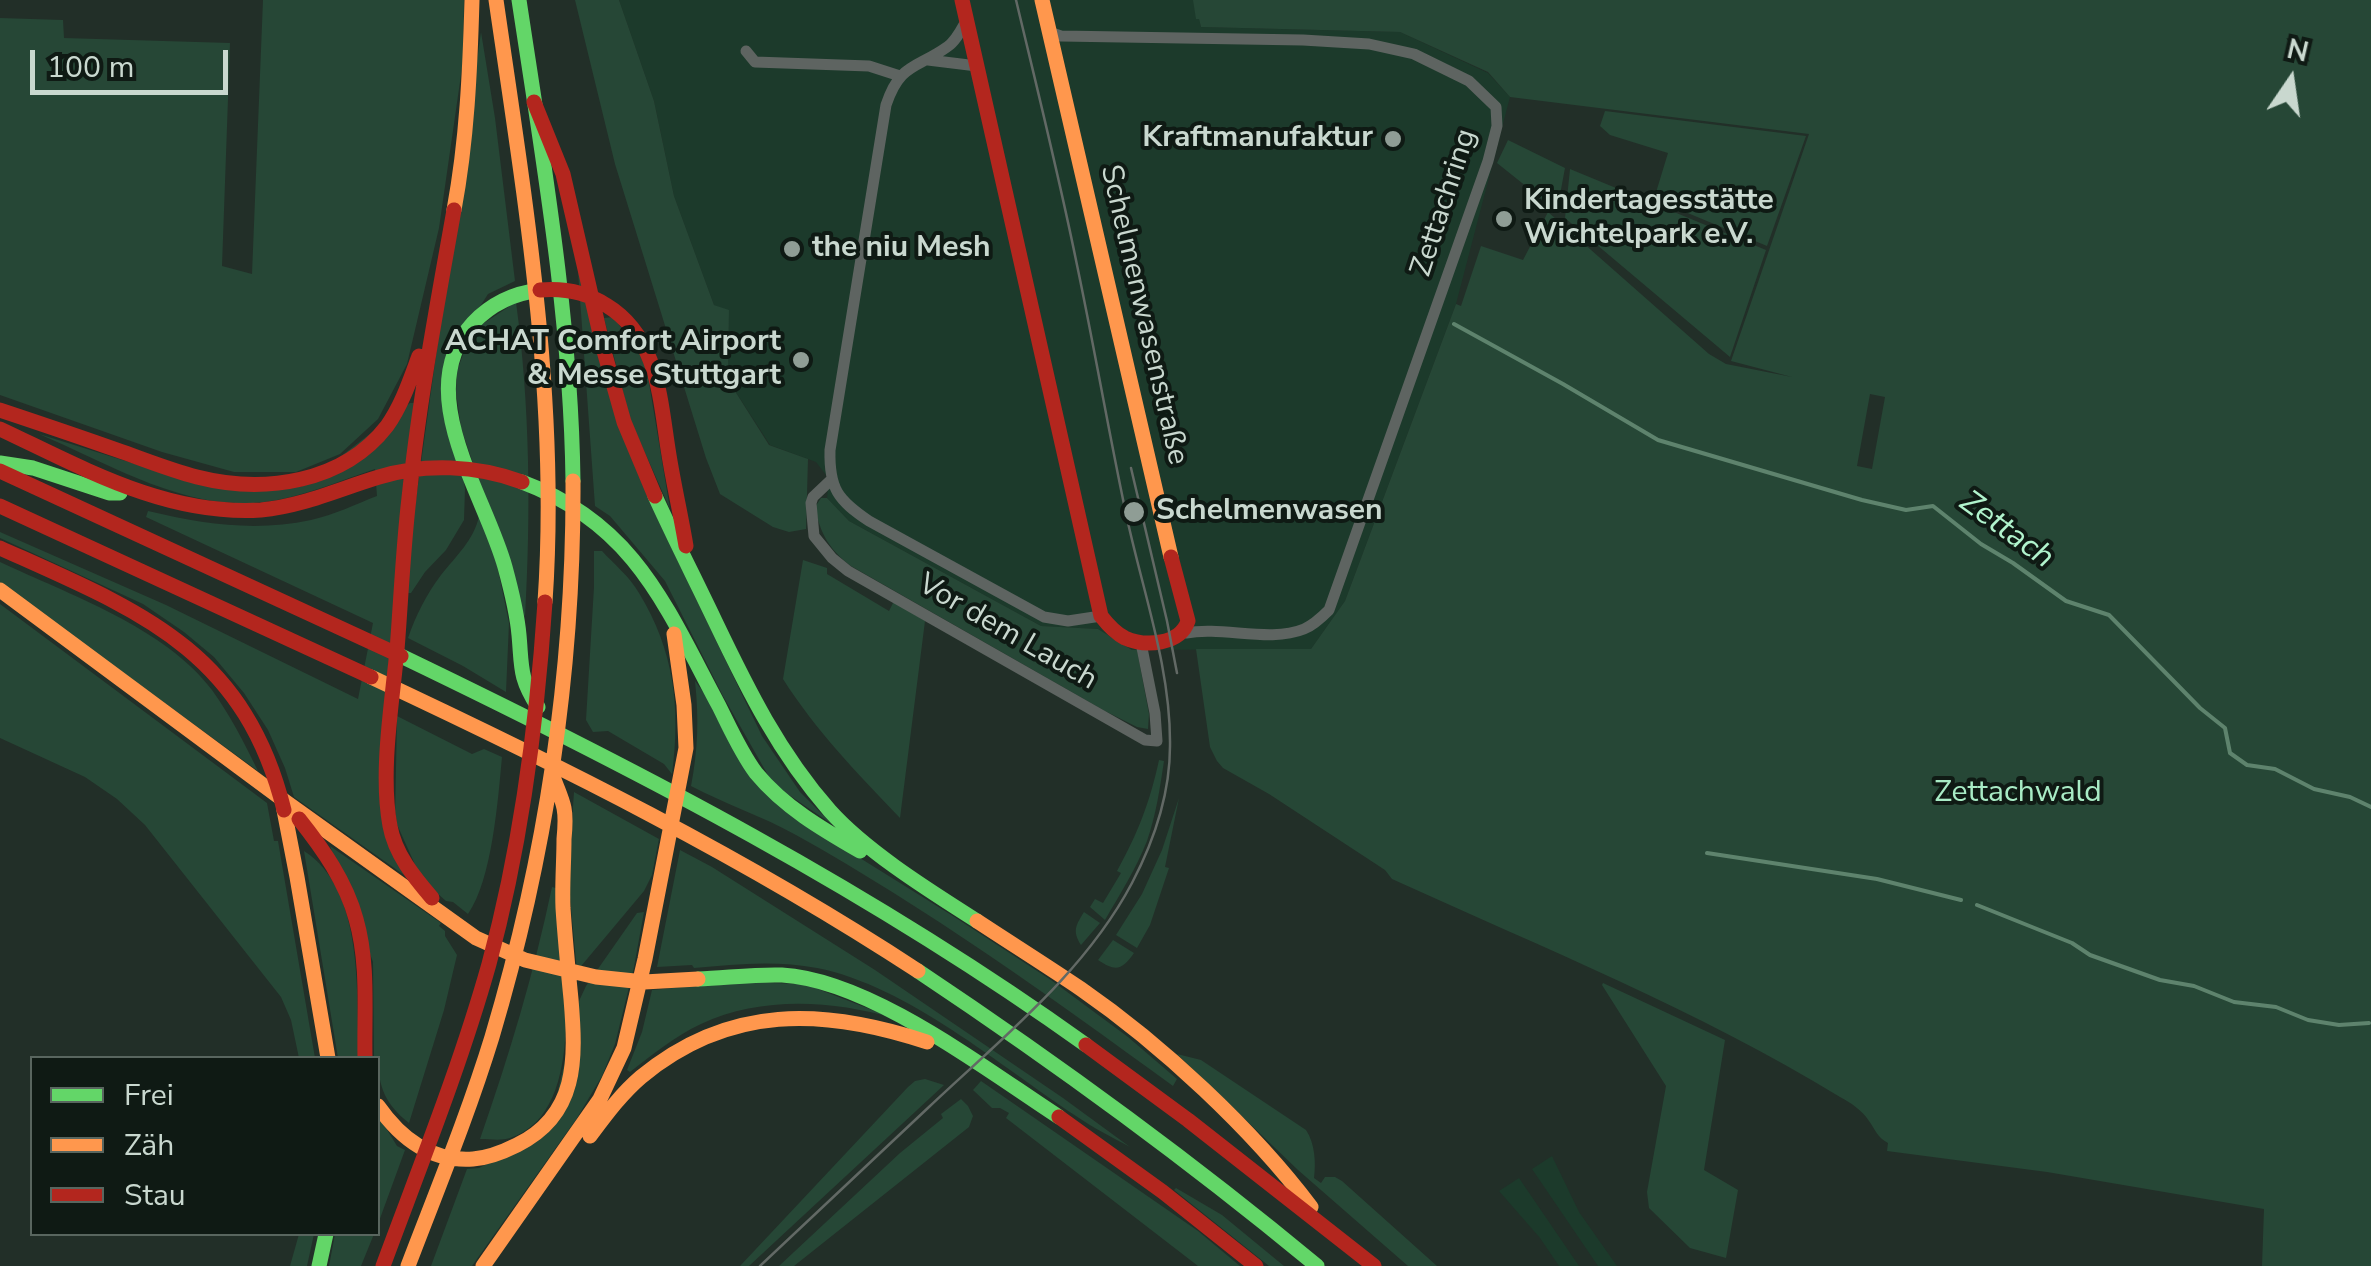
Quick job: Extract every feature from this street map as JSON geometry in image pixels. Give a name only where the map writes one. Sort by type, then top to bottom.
[{"type":"main road","points":[[456,926],[403,860],[390,827],[386,782],[409,494],[465,137],[472,0]]},
{"type":"main road","points":[[383,1266],[446,1101],[483,985],[518,835],[538,707],[548,536],[546,396],[532,258],[496,0]]},
{"type":"main road","points":[[408,1266],[492,1036],[526,907],[562,697],[573,525],[565,348],[519,0]]},
{"type":"main road","points":[[962,0],[1100,616],[1117,634],[1141,642],[1186,633]]},
{"type":"main road","name":"Schelmenwasenstraße","points":[[1042,0],[1188,621],[1186,633]]},
{"type":"main road","points":[[534,102],[563,174],[624,422],[689,567],[758,710],[786,758],[858,838],[1084,991],[1158,1049],[1283,1170],[1324,1224]]},
{"type":"main road","points":[[538,707],[522,680],[510,589],[453,425],[447,388],[450,368],[464,335],[485,311],[503,300],[537,290],[561,289],[586,294],[616,310],[637,330],[653,363],[689,567]]},
{"type":"main road","points":[[0,410],[198,477],[247,486],[293,482],[335,468],[385,429],[405,395],[438,308]]},
{"type":"main road","points":[[0,430],[112,480],[209,508],[262,510],[309,502],[402,471],[458,468],[513,478],[564,500],[613,535],[652,583],[753,770],[767,787],[805,819],[936,894]]},
{"type":"main road","points":[[0,467],[33,468],[109,492],[147,493]]},
{"type":"main road","points":[[0,467],[586,748],[699,806],[870,904],[1016,998],[1164,1102],[1374,1266]]},
{"type":"main road","points":[[0,506],[496,735],[651,814],[771,882],[902,962],[1076,1079],[1164,1143],[1317,1266]]},
{"type":"main road","points":[[0,548],[139,614],[191,649],[247,714],[279,788],[328,1056]]},
{"type":"main road","points":[[0,590],[456,926],[502,951],[570,973],[620,981],[760,974],[808,978],[870,1000],[925,1030],[1114,1155],[1256,1266]]},
{"type":"main road","points":[[483,1266],[600,1099],[624,1048],[686,748],[684,684],[671,618]]},
{"type":"main road","points":[[380,1109],[398,1132],[420,1150],[442,1158],[468,1159],[496,1156],[525,1141],[551,1120],[565,1094],[574,1060],[563,904],[565,812],[552,772]]},
{"type":"main road","points":[[286,802],[317,842],[353,908],[365,977],[365,1056]]},
{"type":"main road","points":[[554,1165],[584,1143],[614,1104],[641,1078],[683,1049],[734,1026],[790,1016],[842,1018],[894,1030],[967,1057]]},
{"type":"main road","points":[[319,1266],[326,1236]]},
{"type":"street","points":[[746,51],[755,62],[868,66],[900,76],[951,45],[966,22]]},
{"type":"street","name":"Zettachring","points":[[1049,32],[1061,36],[1369,44],[1414,54],[1469,81],[1496,107],[1497,126],[1488,161],[1329,610],[1312,625],[1296,632],[1186,633]]},
{"type":"street","points":[[924,60],[976,66]]},
{"type":"street","name":"Vor dem Lauch","points":[[900,76],[886,105],[830,450],[837,494],[869,521],[1044,617],[1068,622],[1100,616]]},
{"type":"street","name":"Vor dem Lauch","points":[[832,479],[813,497],[810,510],[814,536],[848,571],[1145,740],[1156,741],[1155,713],[1141,642]]},
{"type":"shaded area","points":[[619,0],[1195,0],[1201,27],[1400,32],[1488,73],[1510,97],[1456,304],[1345,601],[1311,649],[1132,650],[1098,629],[1041,626],[849,521],[827,498],[829,479],[816,462],[770,445],[728,380],[729,311],[714,305],[674,196],[654,101]]},
{"type":"shaded area","points":[[1552,1156],[1579,1212],[1617,1266],[1598,1266],[1532,1169]]},
{"type":"shaded area","points":[[1519,1178],[1579,1266],[1559,1266],[1499,1191]]},
{"type":"green space","points":[[263,0],[464,0],[463,61],[439,228],[407,364],[378,419],[340,454],[296,472],[234,472],[162,452],[0,395],[0,18],[63,20],[64,38],[230,43],[222,266],[252,274]]},
{"type":"green space","points":[[575,0],[619,0],[654,101],[674,196],[714,305],[729,310],[728,380],[769,445],[808,459],[806,529],[789,532],[773,527],[720,494],[615,164]]},
{"type":"green space","name":"Zettachwald","points":[[1193,0],[2371,0],[2371,1266],[2262,1266],[2264,1209],[2047,1172],[1887,1151],[1888,1143],[1860,1110],[1786,1065],[1619,981],[1392,879],[1385,870],[1223,768],[1210,747],[1196,649],[1311,649],[1345,601],[1481,246],[1523,260],[1548,212],[1709,354],[1726,364],[1792,377],[1731,361],[1809,134],[1510,97],[1488,72],[1400,32],[1201,27]],"holes":[[[1870,394],[1885,397],[1872,469],[1857,466]]]},
{"type":"green space","points":[[481,32],[515,281],[488,294],[446,360],[465,489],[464,520],[446,550],[407,593],[410,542]]},
{"type":"green space","points":[[1605,111],[1806,136],[1767,246],[1654,199],[1668,153],[1610,135],[1600,126]]},
{"type":"green space","points":[[1508,140],[1565,168],[1557,211],[1497,163]]},
{"type":"green space","points":[[1570,169],[1766,250],[1730,357],[1565,218]]},
{"type":"green space","points":[[578,271],[658,520],[762,736],[800,792],[833,825],[773,784],[665,581],[610,516],[595,506]]},
{"type":"green space","points":[[516,302],[528,459],[525,617],[461,428],[456,392],[457,371],[478,327]]},
{"type":"green space","points":[[613,317],[645,359],[670,509],[630,419],[604,318]]},
{"type":"green space","points":[[414,403],[383,723],[404,875],[294,797],[268,730],[214,657],[143,604],[0,538],[0,532],[166,605],[358,699],[373,623],[146,517],[148,511],[249,526],[311,520],[377,496],[375,469],[264,502],[206,500],[148,483],[39,434],[177,477],[301,487]]},
{"type":"green space","points":[[821,498],[827,498],[849,521],[1041,626],[1098,629],[1137,650],[1149,714],[1148,729],[1105,711],[851,566],[823,533],[815,507]]},
{"type":"green space","points":[[479,516],[493,545],[509,623],[506,692],[408,638],[426,598],[469,540]]},
{"type":"green space","points":[[594,551],[602,551],[631,582],[660,636],[675,703],[672,774],[664,764],[608,731],[593,732],[586,720]]},
{"type":"green space","points":[[803,560],[827,568],[827,574],[889,611],[894,601],[925,621],[900,818],[823,734],[783,679]]},
{"type":"green space","points":[[0,562],[85,600],[169,648],[212,690],[258,771],[0,583]]},
{"type":"green space","points":[[0,604],[267,803],[274,841],[278,841],[315,1056],[299,1056],[291,1020],[281,997],[145,825],[85,777],[0,738]]},
{"type":"green space","points":[[695,681],[799,820],[1051,980],[1177,1079],[1173,1086],[893,892],[783,828],[691,786],[697,734]]},
{"type":"green space","points":[[397,716],[472,754],[484,749],[502,757],[488,861],[468,914],[430,887],[417,869],[395,820]]},
{"type":"green space","points":[[1159,760],[1164,761],[1147,841],[1105,920],[1090,907],[1095,899],[1103,903],[1121,873],[1117,871],[1142,817]]},
{"type":"green space","points":[[574,792],[659,839],[652,875],[644,891],[577,971],[568,877]]},
{"type":"green space","points":[[1179,798],[1165,867],[1169,868],[1150,925],[1137,948],[1116,935],[1142,894]]},
{"type":"green space","points":[[330,846],[441,923],[439,926],[457,955],[409,1123],[389,1102],[380,1078],[380,1056],[374,1056],[373,962]]},
{"type":"green space","points":[[680,850],[875,970],[1130,1147],[1082,1120],[952,1030],[851,977],[786,964],[657,967]]},
{"type":"green space","points":[[304,851],[324,868],[338,891],[353,945],[359,1056],[338,1056]]},
{"type":"green space","points":[[552,887],[556,888],[566,988],[562,1064],[553,1097],[536,1122],[510,1138],[480,1139],[520,1014]]},
{"type":"green space","points":[[644,912],[615,1044],[602,1076],[577,1118],[472,1266],[431,1266],[467,1169],[479,1168],[548,1133],[579,1001],[637,913]]},
{"type":"green space","points":[[1084,912],[1100,923],[1081,945],[1076,928]]},
{"type":"green space","points":[[1113,940],[1134,953],[1118,967],[1098,960]]},
{"type":"green space","points":[[737,982],[805,984],[893,1018],[821,1005],[747,1009],[691,1029],[630,1072],[627,1070],[652,990]]},
{"type":"green space","points":[[1603,983],[1725,1040],[1704,1170],[1738,1190],[1726,1258],[1690,1248],[1649,1208],[1647,1192],[1666,1086]]},
{"type":"green space","points":[[1177,1054],[1201,1060],[1306,1130],[1314,1153],[1314,1178],[1321,1183],[1325,1177],[1342,1181],[1437,1266],[1408,1266],[1298,1170]]},
{"type":"green space","points":[[925,1079],[944,1085],[749,1266],[740,1266],[908,1087]]},
{"type":"green space","points":[[981,1081],[1198,1231],[1240,1266],[1198,1266],[1006,1118],[1009,1113],[992,1108],[973,1090]]},
{"type":"green space","points":[[961,1099],[973,1116],[969,1127],[794,1266],[779,1266],[943,1118],[941,1114]]},
{"type":"green space","points":[[380,1118],[397,1146],[405,1150],[380,1219]]},
{"type":"green space","points":[[1176,1188],[1222,1215],[1284,1266],[1269,1266]]},
{"type":"green space","points":[[298,1236],[314,1236],[307,1266],[290,1266]]},
{"type":"green space","points":[[335,1236],[373,1236],[361,1266],[329,1266]]},
{"type":"waterway","name":"Zettach","points":[[1454,324],[1658,440],[1862,500],[1906,510],[1933,506],[1981,544],[2066,601],[2109,615],[2200,708],[2225,728],[2230,753],[2247,765],[2275,769],[2314,789],[2350,797],[2371,807]]},
{"type":"waterway","points":[[1707,853],[1877,879],[1961,900]]},
{"type":"waterway","points":[[1977,905],[2072,943],[2090,955],[2160,980],[2194,986],[2234,1002],[2276,1007],[2308,1020],[2339,1025],[2369,1023]]},
{"type":"tram line","points":[[760,1266],[1066,975],[1091,946],[1132,883],[1154,834],[1164,799],[1170,746],[1166,686],[1125,509],[1063,198],[1016,0]]},
{"type":"tram line","points":[[1131,468],[1177,673]]},
{"type":"traffic: fast","points":[[519,0],[561,300],[573,481]]},
{"type":"traffic: fast","points":[[538,707],[522,672],[517,618],[505,567],[458,444],[450,411],[449,380],[455,350],[473,323],[504,300],[540,290]]},
{"type":"traffic: fast","points":[[0,463],[33,468],[109,493],[120,493]]},
{"type":"traffic: fast","points":[[522,482],[561,500],[620,545],[663,603],[756,773],[791,807],[860,851]]},
{"type":"traffic: fast","points":[[655,496],[752,696],[812,789],[862,841],[977,921]]},
{"type":"traffic: fast","points":[[401,656],[578,743],[837,884],[922,935],[1086,1045]]},
{"type":"traffic: fast","points":[[918,971],[1121,1113],[1317,1266]]},
{"type":"traffic: fast","points":[[698,979],[782,975],[852,993],[926,1030],[1059,1117]]},
{"type":"traffic: fast","points":[[319,1266],[326,1236]]},
{"type":"traffic: slow","points":[[454,210],[467,105],[472,0]]},
{"type":"traffic: slow","points":[[496,0],[537,300],[547,451],[545,602]]},
{"type":"traffic: slow","points":[[1042,0],[1171,557]]},
{"type":"traffic: slow","points":[[408,1266],[483,1066],[528,900],[562,692],[573,481]]},
{"type":"traffic: slow","points":[[0,590],[476,938],[525,960],[596,977],[644,982],[698,979]]},
{"type":"traffic: slow","points":[[483,1266],[600,1099],[624,1048],[686,748],[674,634]]},
{"type":"traffic: slow","points":[[371,677],[650,814],[786,889],[918,971]]},
{"type":"traffic: slow","points":[[380,1108],[418,1146],[444,1157],[473,1159],[506,1150],[537,1133],[562,1101],[569,1083],[573,1043],[563,908],[565,816],[554,779]]},
{"type":"traffic: slow","points":[[284,810],[328,1056]]},
{"type":"traffic: slow","points":[[977,921],[1112,1011],[1174,1062],[1262,1148],[1311,1207]]},
{"type":"traffic: slow","points":[[590,1136],[641,1077],[674,1053],[743,1025],[778,1019],[814,1019],[851,1023],[927,1042]]},
{"type":"traffic: jam","points":[[962,0],[1101,616],[1121,636],[1142,643],[1161,642],[1184,629],[1188,621],[1171,557]]},
{"type":"traffic: jam","points":[[534,102],[563,174],[624,422],[655,496]]},
{"type":"traffic: jam","points":[[432,898],[396,846],[387,805],[387,761],[413,462],[454,210]]},
{"type":"traffic: jam","points":[[540,290],[566,290],[591,297],[624,318],[637,334],[659,392],[686,546]]},
{"type":"traffic: jam","points":[[0,410],[197,477],[275,483],[325,472],[369,445],[397,410],[419,356]]},
{"type":"traffic: jam","points":[[0,429],[126,486],[192,505],[226,510],[292,505],[414,469],[469,469],[522,482]]},
{"type":"traffic: jam","points":[[0,471],[401,656]]},
{"type":"traffic: jam","points":[[0,506],[371,677]]},
{"type":"traffic: jam","points":[[0,548],[140,616],[179,642],[213,673],[242,710],[266,755],[284,810]]},
{"type":"traffic: jam","points":[[383,1266],[465,1041],[500,920],[526,784],[545,602]]},
{"type":"traffic: jam","points":[[299,819],[333,866],[356,919],[364,971],[365,1056]]},
{"type":"traffic: jam","points":[[1086,1045],[1374,1266]]},
{"type":"traffic: jam","points":[[1059,1117],[1256,1266]]},
{"type":"place","name":"Kraftmanufaktur","points":[[1393,139]]},
{"type":"place","name":"Kindertagesstätte Wichtelpark e.V.","points":[[1504,219]]},
{"type":"place","name":"the niu Mesh","points":[[792,249]]},
{"type":"place","name":"ACHAT Comfort Airport & Messe Stuttgart","points":[[801,360]]},
{"type":"place","name":"Schelmenwasen","points":[[1134,512]]}]
